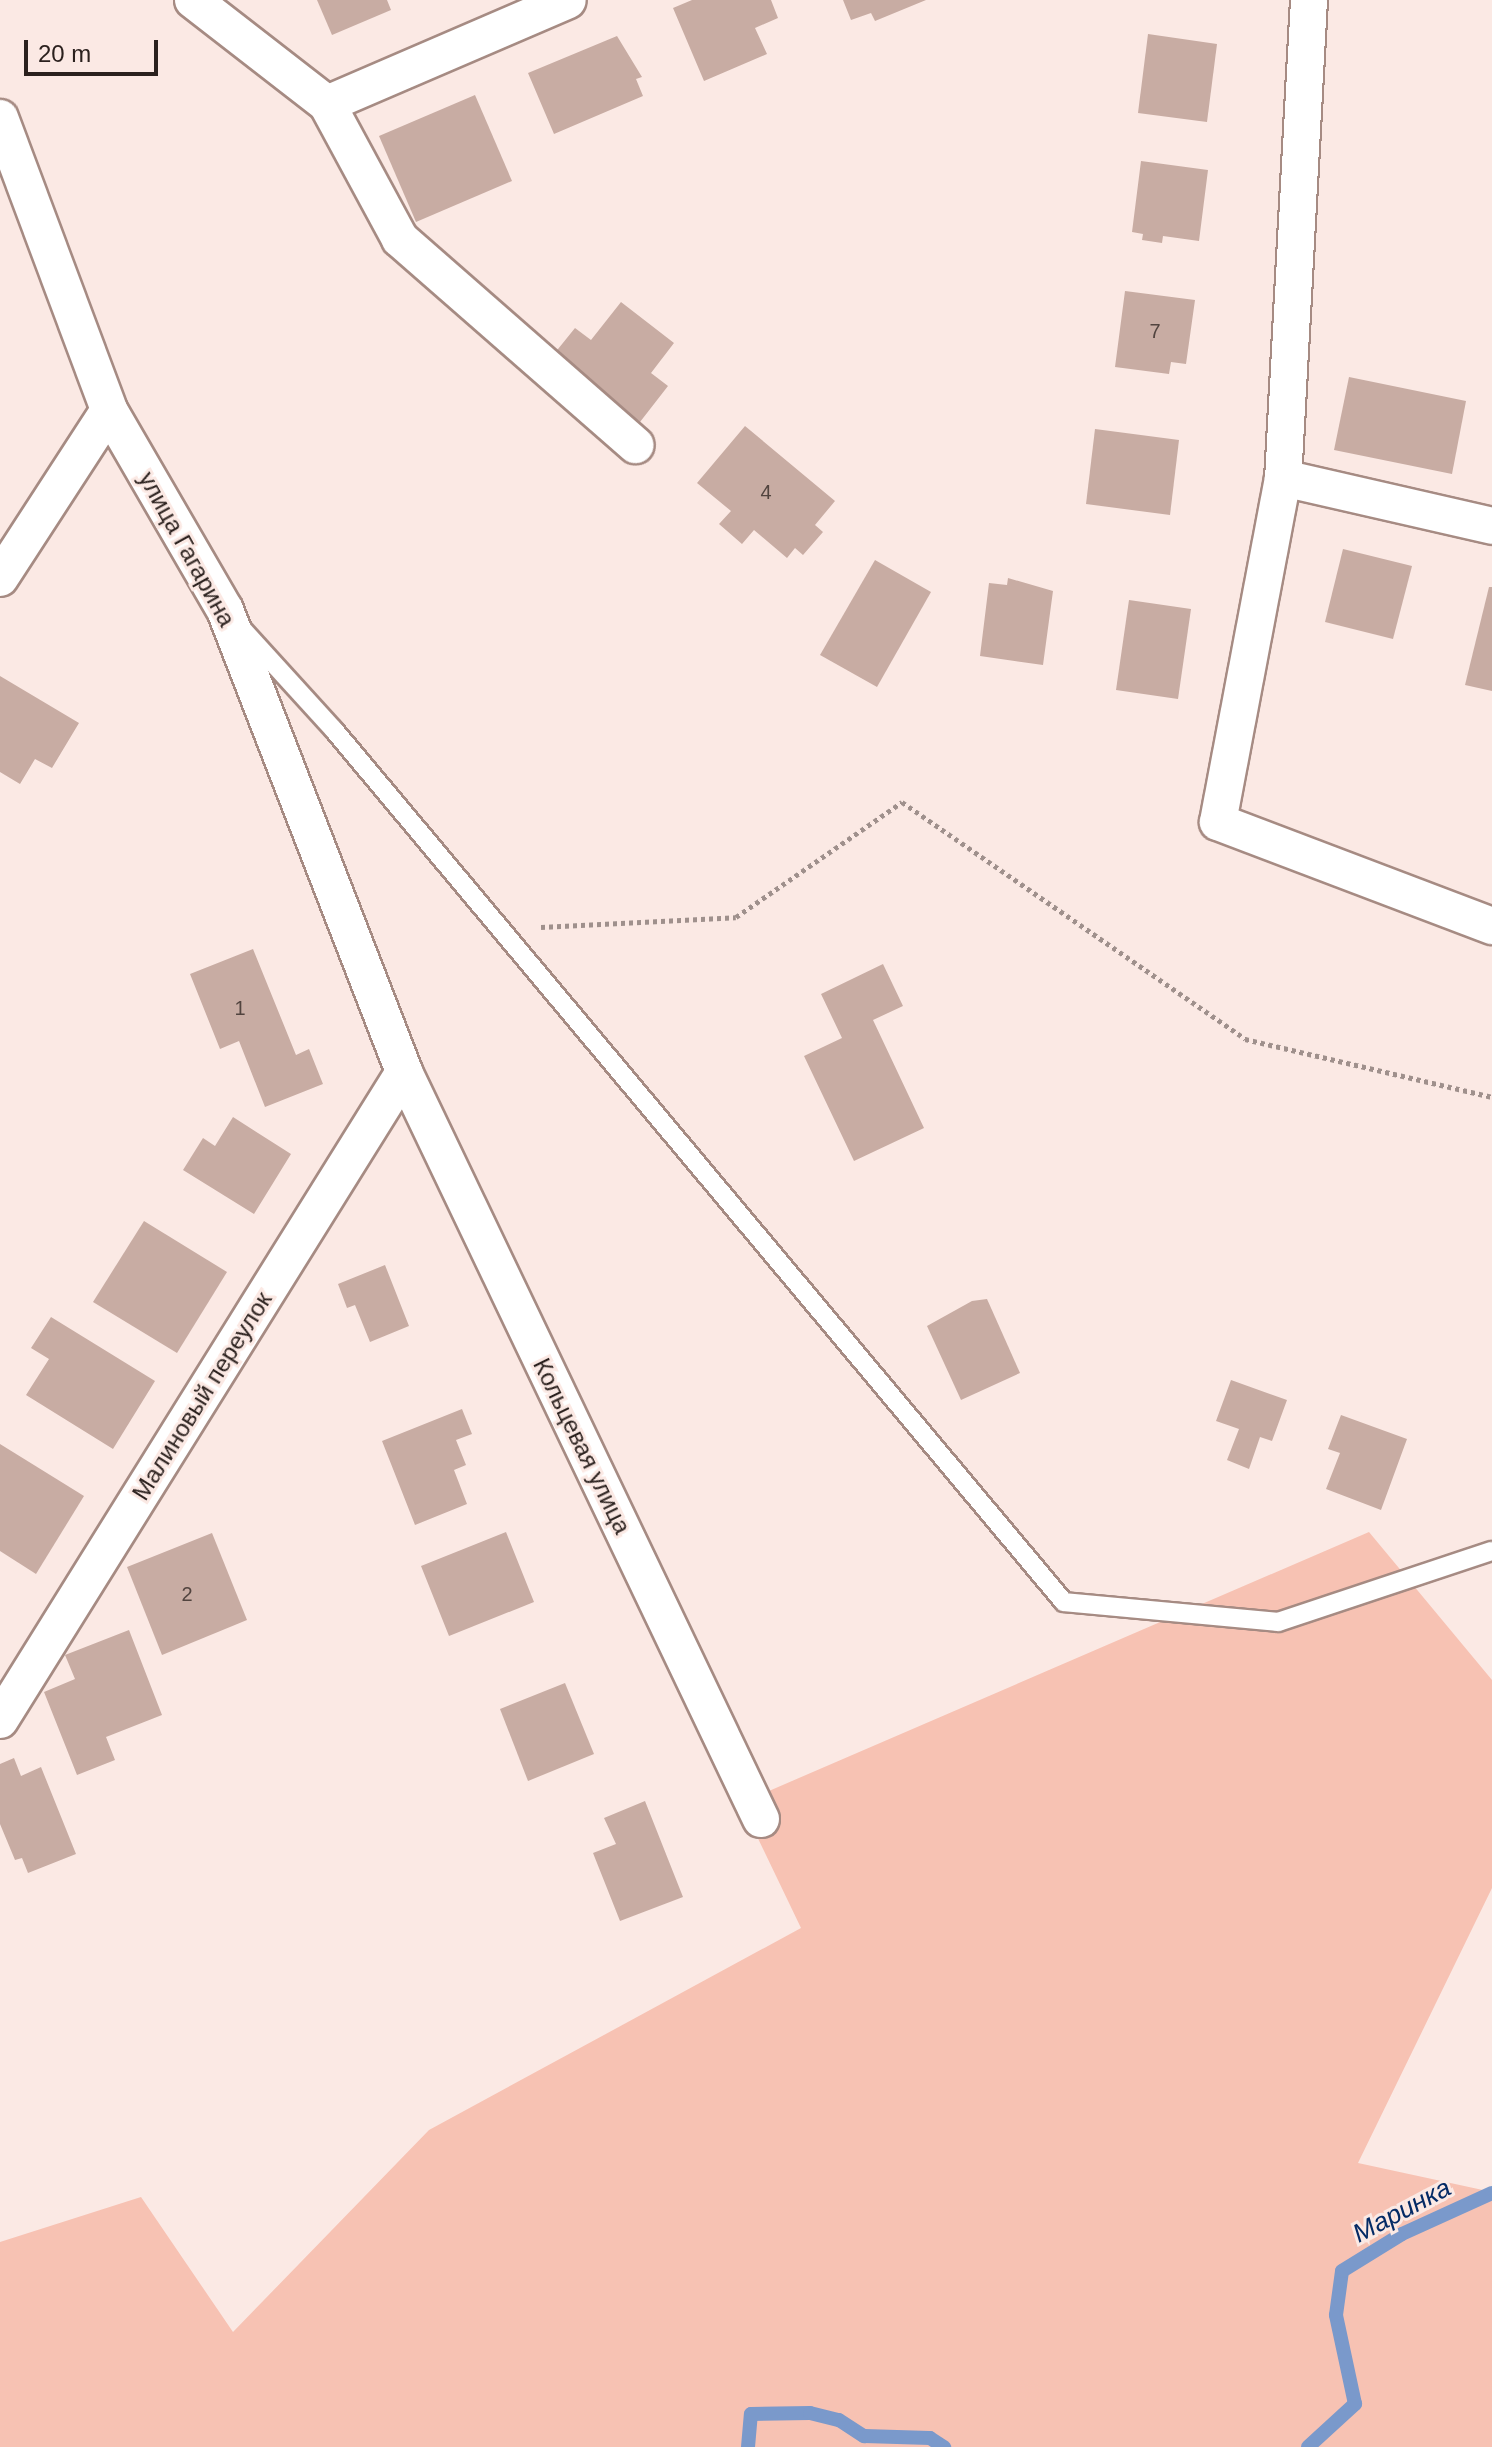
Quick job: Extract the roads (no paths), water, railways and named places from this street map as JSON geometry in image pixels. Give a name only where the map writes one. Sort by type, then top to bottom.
[{"type":"street","points":[[193,0],[327,104],[400,239],[635,445]]},
{"type":"street","points":[[327,104],[568,0]]},
{"type":"street","points":[[1309,0],[1283,478],[1218,822],[1492,926]]},
{"type":"street","name":"улица Гагарина","points":[[0,118],[109,410],[225,610],[404,1072]]},
{"type":"street","points":[[0,578],[109,410]]},
{"type":"street","points":[[1283,478],[1492,526]]},
{"type":"street","name":"Малиновый переулок","points":[[0,1720],[404,1072]]},
{"type":"street","name":"Кольцевая улица","points":[[404,1072],[761,1819]]},
{"type":"lane","points":[[225,610],[500,929],[1064,1602],[1278,1622],[1492,1551]]},
{"type":"waterway","name":"Маринка","points":[[1308,2447],[1355,2404],[1336,2315],[1342,2271],[1402,2234],[1492,2193]]},
{"type":"waterway","name":"Маринка","points":[[748,2447],[751,2414],[810,2413],[839,2420],[864,2436],[930,2438],[944,2447]]}]
